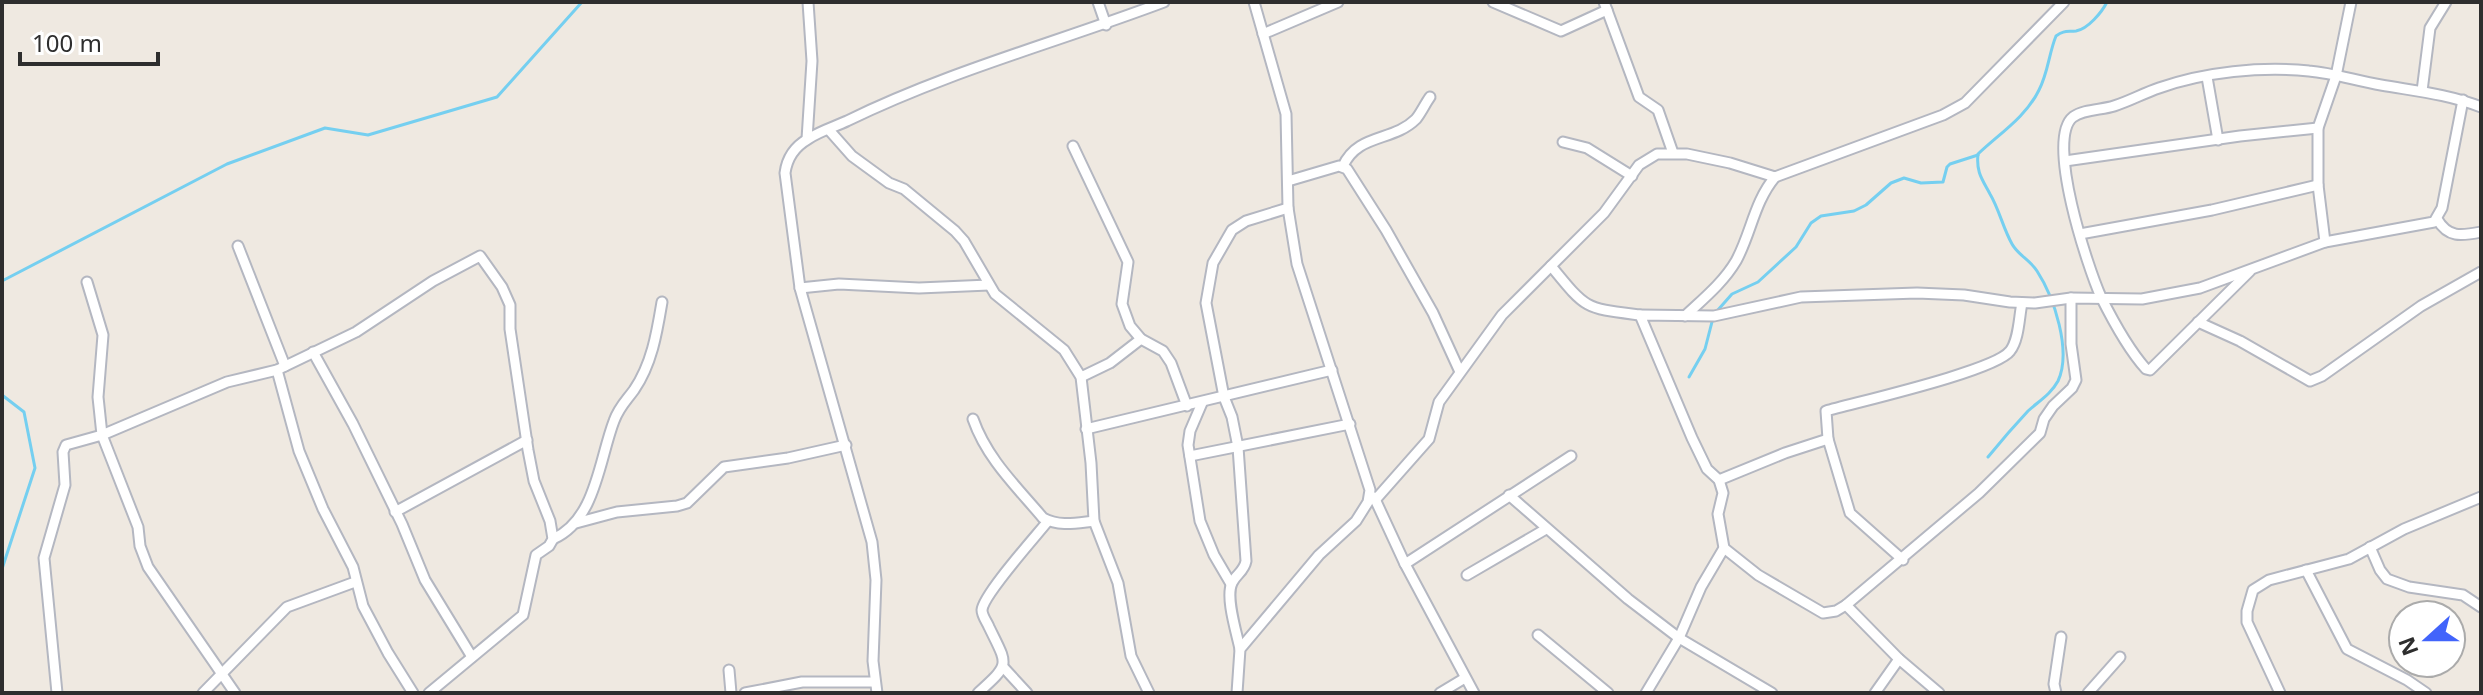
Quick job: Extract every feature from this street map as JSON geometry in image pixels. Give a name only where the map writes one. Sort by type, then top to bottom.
[{"type":"street","points":[[807,139],[812,61],[808,2]]},
{"type":"street","points":[[1098,2],[1106,25]]},
{"type":"street","points":[[877,693],[873,661],[876,580],[872,542],[800,288],[785,173],[792,152],[807,139],[908,92],[979,64],[1106,25],[1164,2]]},
{"type":"street","points":[[1254,2],[1286,114],[1288,208],[1297,264],[1373,495],[1405,564],[1474,693]]},
{"type":"street","points":[[1263,34],[1338,2]]},
{"type":"street","points":[[1493,2],[1561,31],[1605,6],[1639,97],[1658,110],[1673,153]]},
{"type":"street","points":[[1685,316],[1724,278],[1735,262],[1746,241],[1763,191],[1775,177],[1943,115],[1965,103],[2064,2]]},
{"type":"street","points":[[2325,242],[2318,185],[2318,128],[2336,76],[2351,2]]},
{"type":"street","points":[[2422,91],[2428,35],[2446,2]]},
{"type":"street","points":[[2255,267],[2171,351],[2150,370],[2146,369],[2102,297],[2080,234],[2065,161],[2066,127],[2071,118],[2112,107],[2159,88],[2207,77],[2294,70],[2422,91],[2481,107]]},
{"type":"street","points":[[2207,77],[2218,140]]},
{"type":"street","points":[[1288,181],[1343,166],[1351,151],[1376,137],[1403,128],[1416,118],[1430,97]]},
{"type":"street","points":[[1551,266],[1579,300],[1594,309],[1640,315],[1714,316],[1801,297],[1917,293],[1964,295],[2022,303],[2071,298],[2142,299],[2174,294],[2200,288],[2325,242],[2428,225],[2437,219],[2442,208],[2463,100]]},
{"type":"street","points":[[2065,161],[2318,128]]},
{"type":"street","points":[[829,130],[852,156],[889,183],[904,189],[955,231],[1001,301],[1064,350],[1081,377],[1094,521],[1118,583],[1125,639],[1149,693]]},
{"type":"street","points":[[1563,142],[1587,148],[1632,176]]},
{"type":"street","points":[[1073,146],[1128,262],[1122,304],[1130,326],[1141,339],[1163,351],[1171,363],[1187,406]]},
{"type":"street","points":[[1240,649],[1319,555],[1356,521],[1373,495],[1429,439],[1439,402],[1502,315],[1604,213],[1639,165],[1657,154],[1673,153],[1730,163],[1775,177]]},
{"type":"street","points":[[1343,166],[1386,230],[1433,313],[1460,372]]},
{"type":"street","points":[[2080,234],[2212,210],[2318,185]]},
{"type":"street","points":[[1231,584],[1245,568],[1246,561],[1238,447],[1224,397],[1206,303],[1213,263],[1232,230],[1246,221],[1288,208]]},
{"type":"street","points":[[2437,219],[2448,233],[2457,236],[2481,232]]},
{"type":"street","points":[[238,246],[281,368],[299,451],[323,509],[353,567],[363,606],[413,693]]},
{"type":"street","points":[[57,693],[44,558],[65,485],[63,452],[66,445],[102,435],[227,382],[281,368],[356,332],[433,281],[480,256],[502,287],[510,305],[510,329],[534,481],[550,521],[553,539]]},
{"type":"street","points":[[2198,322],[2240,341],[2310,381],[2322,376],[2421,306],[2481,272]]},
{"type":"street","points":[[87,282],[103,335],[98,397],[102,435],[138,527],[140,546],[148,567],[235,693]]},
{"type":"street","points":[[800,288],[839,284],[919,288],[989,285]]},
{"type":"street","points":[[1724,548],[1758,575],[1823,613],[1846,605],[1903,560],[2040,433],[2044,419],[2076,380],[2071,344],[2071,298]]},
{"type":"street","points":[[576,523],[590,497],[622,402],[633,391],[656,343],[662,302]]},
{"type":"street","points":[[1903,560],[1850,513],[1828,439],[1826,411],[1962,374],[2005,356],[2012,350],[2022,303]]},
{"type":"street","points":[[1640,315],[1692,438],[1707,469],[1719,480],[1723,493],[1718,514],[1724,548],[1701,587],[1679,638],[1646,693]]},
{"type":"street","points":[[1081,377],[1110,363],[1141,339]]},
{"type":"street","points":[[313,352],[353,424],[425,580],[472,657]]},
{"type":"street","points":[[1086,429],[1332,370]]},
{"type":"street","points":[[1202,403],[1190,431],[1190,456],[1200,521],[1214,555],[1231,584],[1240,649],[1237,693]]},
{"type":"street","points":[[973,419],[979,437],[994,461],[1048,521],[1067,525],[1094,521]]},
{"type":"street","points":[[1190,456],[1350,424]]},
{"type":"street","points":[[1719,480],[1828,439]]},
{"type":"street","points":[[395,512],[527,440]]},
{"type":"street","points":[[429,693],[523,615],[536,555],[576,523],[617,512],[687,503],[715,472],[724,467],[788,458],[846,445]]},
{"type":"street","points":[[1405,564],[1571,456]]},
{"type":"street","points":[[1509,495],[1628,599],[1679,638],[1772,693]]},
{"type":"street","points":[[2280,693],[2247,622],[2253,590],[2259,585],[2349,559],[2430,516],[2481,497]]},
{"type":"street","points":[[978,693],[1004,668],[1005,659],[983,615],[983,605],[1048,521]]},
{"type":"street","points":[[1467,575],[1546,529]]},
{"type":"street","points":[[2370,547],[2387,579],[2409,587],[2463,595],[2481,607]]},
{"type":"street","points":[[2306,570],[2347,649],[2426,693]]},
{"type":"street","points":[[203,693],[287,607],[355,582]]},
{"type":"street","points":[[1846,605],[1899,659],[1939,693]]},
{"type":"street","points":[[1538,635],[1608,693]]},
{"type":"street","points":[[2056,693],[2054,684],[2061,637]]},
{"type":"street","points":[[2088,693],[2120,657]]},
{"type":"street","points":[[1875,693],[1899,659]]},
{"type":"street","points":[[1004,668],[1027,693]]},
{"type":"street","points":[[729,670],[731,693]]},
{"type":"street","points":[[1440,693],[1465,678]]},
{"type":"street","points":[[745,693],[802,682],[875,682]]},
{"type":"waterway","points":[[2,281],[227,164],[325,128],[368,135],[497,97],[582,2]]},
{"type":"waterway","points":[[1988,457],[2028,411],[2055,386],[2062,369],[2063,355],[2055,309],[2037,271],[2009,238],[1980,175],[1978,154],[2020,117],[2034,100],[2056,36],[2085,27],[2107,2]]},
{"type":"waterway","points":[[1717,311],[1732,294],[1758,282],[1796,247],[1811,223],[1821,216],[1854,211],[1866,205],[1891,183],[1904,178],[1921,183],[1943,182],[1950,164],[1978,155]]},
{"type":"waterway","points":[[1689,377],[1705,349],[1713,318]]},
{"type":"waterway","points":[[2,395],[24,412],[35,468],[2,569]]}]
